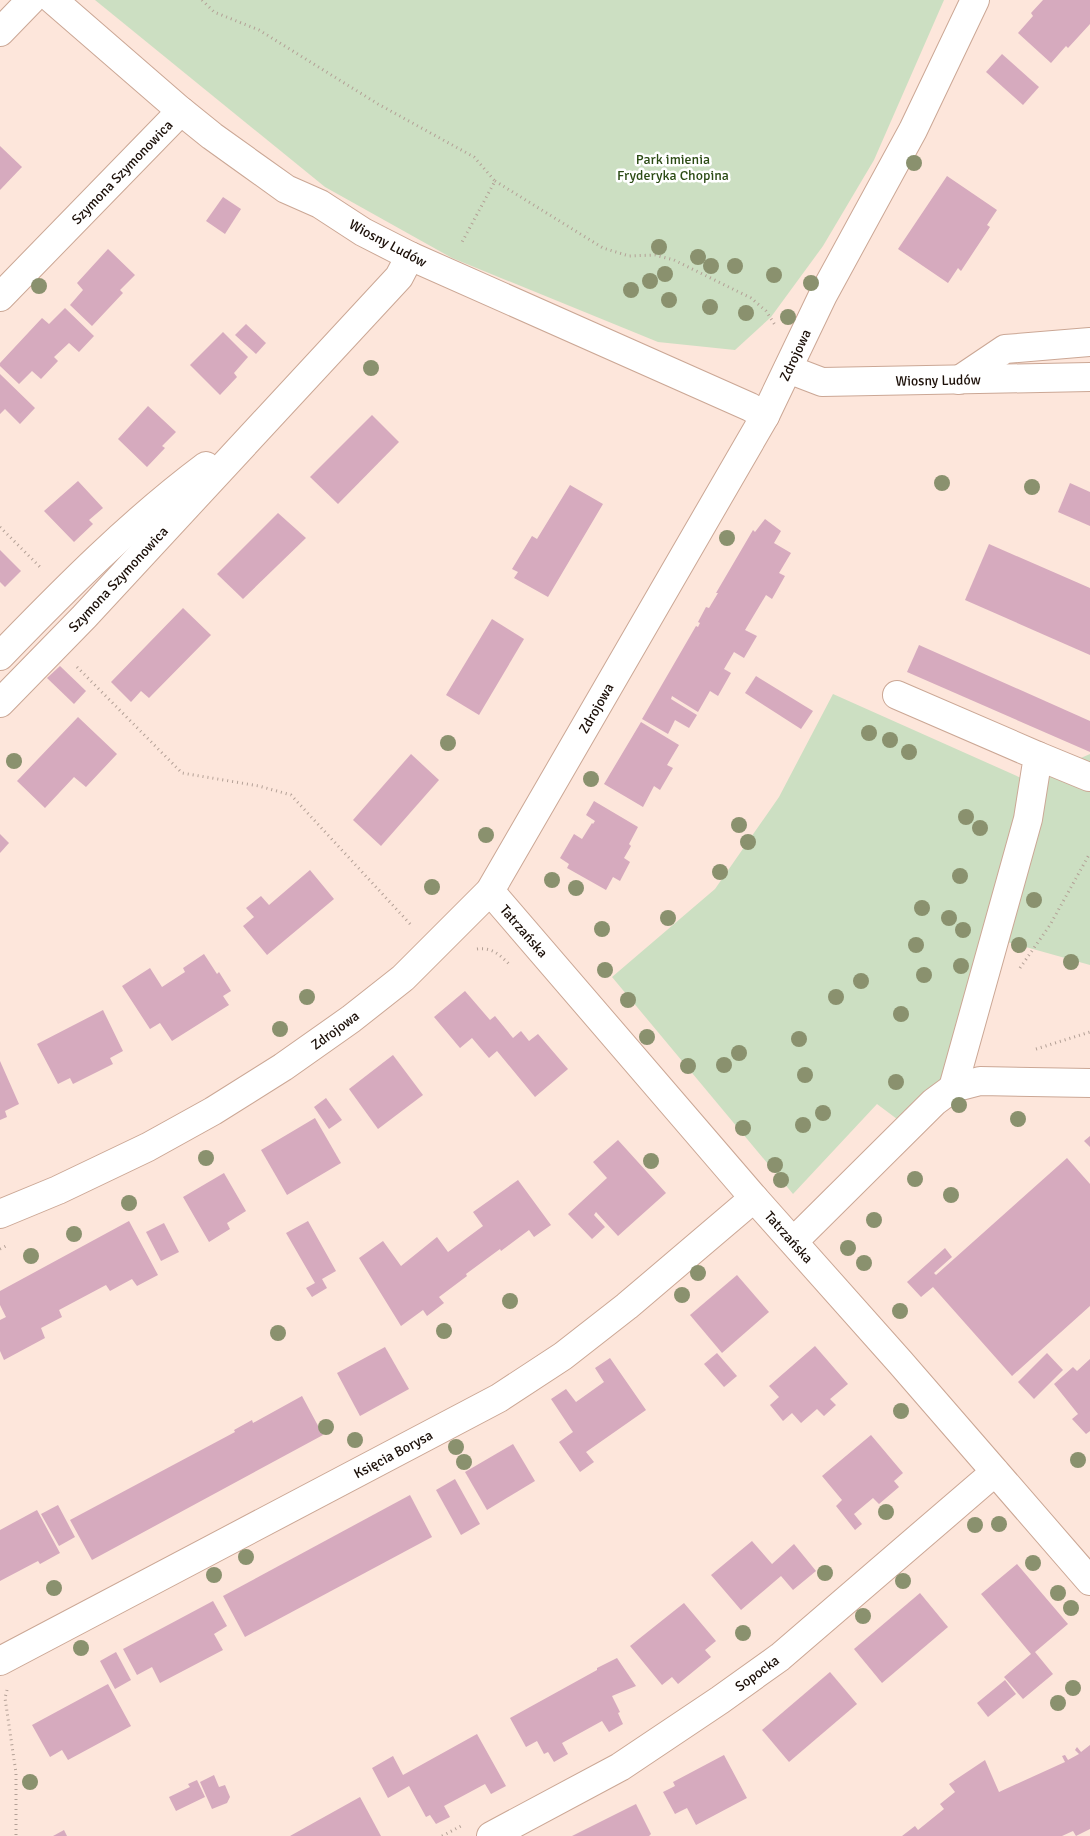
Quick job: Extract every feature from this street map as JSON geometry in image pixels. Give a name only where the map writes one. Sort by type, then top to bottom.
[{"type":"street","points":[[0,32],[31,0]]},
{"type":"street","name":"Wiosny Ludów","points":[[53,0],[181,111],[212,136],[286,189],[320,204],[363,232],[410,256],[750,407],[766,416]]},
{"type":"street","name":"Zdrojowa","points":[[0,1214],[58,1190],[148,1147],[213,1111],[283,1067],[351,1019],[403,978],[490,891],[766,416],[823,295],[913,130],[975,0]]},
{"type":"street","name":"Szymona Szymonowica","points":[[0,297],[181,111]]},
{"type":"street","name":"Szymona Szymonowica","points":[[0,702],[235,454],[398,277],[410,256]]},
{"type":"street","points":[[959,380],[1005,349],[1090,342]]},
{"type":"street","name":"Wiosny Ludów","points":[[794,358],[822,382],[1090,377]]},
{"type":"street","name":"Szymona Szymonowica","points":[[0,656],[64,590],[178,487],[216,460],[235,454]]},
{"type":"street","points":[[897,695],[1089,777]]},
{"type":"street","points":[[953,1088],[1028,819],[1038,756]]},
{"type":"street","name":"Tatrzańska","points":[[490,891],[754,1198],[794,1241],[1090,1581]]},
{"type":"street","points":[[794,1241],[934,1102],[953,1088],[980,1081],[1090,1084]]},
{"type":"street","name":"Księcia Borysa","points":[[4,1671],[499,1398],[563,1356],[627,1306],[754,1198]]},
{"type":"street","name":"Sopocka","points":[[491,1836],[620,1767],[780,1657],[994,1472]]},
{"type":"path","points":[[202,0],[214,12],[259,30],[378,104],[474,157],[495,182],[603,248],[629,256],[655,255],[674,260],[751,298],[766,311],[794,358]]},
{"type":"path","points":[[443,271],[463,242],[495,182]]},
{"type":"path","points":[[0,527],[64,590]]},
{"type":"path","points":[[55,645],[182,773],[259,786],[291,795],[412,927]]},
{"type":"path","points":[[1017,972],[1050,924],[1090,853]]},
{"type":"path","points":[[469,950],[487,947],[512,966]]},
{"type":"path","points":[[0,1249],[17,1241]]},
{"type":"path","points":[[4,1671],[5,1698],[16,1773],[16,1836]]},
{"type":"path","points":[[442,1836],[468,1823]]},
{"type":"green space","name":"Park imienia Fryderyka Chopina","points":[[95,0],[944,0],[874,160],[823,246],[771,317],[735,350],[658,342],[452,258],[325,187]]},
{"type":"green space","points":[[833,694],[1028,781],[1090,754],[1090,965],[986,936],[945,1085],[901,1122],[877,1104],[793,1194],[612,977],[715,889],[779,797]]},
{"type":"building","points":[[1043,0],[1090,0],[1090,24],[1051,63],[1018,33],[1033,16],[1031,13]]},
{"type":"building","points":[[1002,54],[1039,87],[1023,105],[986,72]]},
{"type":"building","points":[[0,146],[22,167],[0,190]]},
{"type":"building","points":[[947,176],[997,210],[987,225],[990,227],[961,271],[958,268],[948,283],[898,249]]},
{"type":"building","points":[[223,197],[241,209],[225,234],[206,221]]},
{"type":"building","points":[[108,249],[135,275],[120,290],[123,293],[92,326],[70,305],[83,290],[77,283]]},
{"type":"building","points":[[65,308],[94,336],[79,352],[69,343],[54,357],[58,361],[41,379],[32,371],[19,384],[0,366],[0,363],[42,318],[49,324]]},
{"type":"building","points":[[246,324],[266,343],[256,354],[235,335]]},
{"type":"building","points":[[223,332],[248,357],[234,373],[237,377],[220,395],[190,365]]},
{"type":"building","points":[[0,374],[35,408],[20,424],[5,409],[0,414]]},
{"type":"building","points":[[148,406],[176,432],[162,446],[165,448],[147,467],[118,439]]},
{"type":"building","points":[[372,415],[399,442],[338,504],[310,477]]},
{"type":"building","points":[[78,481],[103,508],[89,520],[93,524],[74,542],[44,511]]},
{"type":"building","points":[[1070,483],[1090,492],[1090,526],[1058,512]]},
{"type":"building","points":[[570,485],[603,504],[548,597],[514,578],[518,572],[512,569],[532,536],[537,539]]},
{"type":"building","points":[[278,513],[306,538],[243,599],[217,574]]},
{"type":"building","points":[[765,519],[781,531],[774,543],[791,553],[779,573],[785,576],[772,599],[766,595],[745,630],[757,636],[744,658],[734,652],[724,669],[731,673],[718,696],[710,691],[698,712],[672,696],[671,699],[697,715],[689,728],[675,720],[668,734],[642,719],[696,626],[698,627],[700,623],[698,622],[706,607],[709,608],[718,593],[716,593],[753,530],[755,532]]},
{"type":"building","points":[[989,544],[1090,588],[1090,655],[965,600]]},
{"type":"building","points":[[0,550],[21,571],[5,587],[0,582]]},
{"type":"building","points":[[183,608],[211,635],[149,698],[141,691],[131,702],[111,682]]},
{"type":"building","points":[[492,619],[524,639],[479,715],[446,695]]},
{"type":"building","points":[[919,645],[1090,721],[1090,752],[907,672]]},
{"type":"building","points":[[60,666],[86,691],[74,704],[47,678]]},
{"type":"building","points":[[756,676],[813,711],[801,729],[745,693]]},
{"type":"building","points":[[78,717],[117,754],[86,787],[74,777],[45,808],[17,781]]},
{"type":"building","points":[[641,722],[679,745],[667,765],[673,768],[660,790],[654,786],[643,807],[604,784]]},
{"type":"building","points":[[411,754],[439,780],[381,846],[353,820]]},
{"type":"building","points":[[594,801],[638,827],[624,858],[630,862],[620,881],[613,877],[606,890],[567,868],[569,864],[560,858],[574,834],[582,839],[595,821],[586,815]]},
{"type":"building","points":[[0,834],[9,843],[0,853]]},
{"type":"building","points":[[310,870],[334,899],[267,955],[243,926],[254,917],[246,908],[261,896],[269,905]]},
{"type":"building","points":[[204,954],[217,974],[219,972],[231,991],[223,996],[229,1005],[172,1041],[160,1023],[150,1029],[122,986],[150,968],[162,987],[185,972],[183,968]]},
{"type":"building","points":[[465,991],[490,1020],[495,1016],[513,1038],[521,1031],[529,1041],[538,1034],[568,1069],[535,1097],[497,1051],[489,1058],[472,1038],[460,1048],[434,1017]]},
{"type":"building","points":[[103,1010],[123,1051],[110,1058],[113,1064],[73,1084],[70,1078],[58,1084],[37,1044]]},
{"type":"building","points":[[393,1055],[423,1095],[378,1129],[349,1089]]},
{"type":"building","points":[[0,1061],[19,1104],[5,1111],[7,1117],[0,1120]]},
{"type":"building","points":[[326,1098],[342,1120],[329,1129],[314,1107]]},
{"type":"building","points":[[315,1118],[341,1163],[287,1195],[261,1150]]},
{"type":"building","points":[[1090,1136],[1090,1147],[1084,1141]]},
{"type":"building","points":[[618,1140],[666,1193],[618,1236],[596,1212],[594,1215],[605,1227],[592,1239],[568,1214],[607,1178],[593,1162]]},
{"type":"building","points":[[1067,1158],[1090,1184],[1090,1306],[1012,1376],[933,1287],[921,1297],[907,1282],[945,1248],[952,1257],[934,1273],[936,1275]]},
{"type":"building","points":[[224,1173],[246,1211],[227,1223],[230,1229],[209,1242],[183,1197]]},
{"type":"building","points":[[518,1180],[551,1225],[534,1237],[529,1230],[501,1251],[500,1249],[439,1297],[444,1303],[427,1316],[423,1310],[401,1326],[359,1258],[383,1241],[401,1266],[437,1237],[448,1252],[483,1226],[473,1212]]},
{"type":"building","points":[[129,1221],[158,1275],[137,1286],[132,1279],[110,1291],[106,1285],[59,1310],[62,1317],[41,1328],[45,1338],[4,1360],[0,1351],[0,1320],[6,1317],[0,1305],[0,1291]]},
{"type":"building","points":[[308,1221],[336,1271],[322,1279],[327,1288],[312,1297],[306,1288],[315,1283],[286,1233]]},
{"type":"building","points":[[164,1223],[179,1252],[161,1261],[146,1232]]},
{"type":"building","points":[[737,1275],[769,1312],[722,1353],[690,1315]]},
{"type":"building","points":[[815,1346],[848,1384],[830,1399],[836,1405],[824,1416],[817,1409],[801,1423],[792,1413],[783,1421],[770,1405],[779,1397],[769,1386]]},
{"type":"building","points":[[385,1347],[409,1389],[360,1416],[337,1373]]},
{"type":"building","points":[[717,1353],[737,1376],[724,1387],[704,1364]]},
{"type":"building","points":[[1047,1353],[1063,1370],[1034,1399],[1018,1382]]},
{"type":"building","points":[[610,1358],[646,1410],[586,1452],[594,1462],[580,1472],[559,1442],[573,1432],[551,1399],[566,1389],[576,1402],[604,1382],[595,1368]]},
{"type":"building","points":[[1090,1359],[1090,1431],[1086,1434],[1072,1419],[1078,1414],[1054,1384],[1073,1367],[1077,1371]]},
{"type":"building","points":[[302,1396],[323,1435],[92,1560],[70,1520],[235,1432],[234,1430],[252,1420],[253,1423]]},
{"type":"building","points":[[871,1435],[903,1473],[894,1481],[899,1487],[879,1504],[873,1498],[854,1514],[862,1524],[855,1530],[836,1506],[842,1500],[822,1476]]},
{"type":"building","points":[[513,1444],[535,1481],[487,1510],[465,1472]]},
{"type":"building","points":[[455,1479],[480,1524],[461,1535],[436,1490]]},
{"type":"building","points":[[410,1495],[432,1537],[245,1637],[223,1596]]},
{"type":"building","points":[[58,1505],[75,1537],[59,1546],[41,1514]]},
{"type":"building","points":[[37,1510],[60,1553],[40,1564],[38,1561],[0,1581],[0,1530]]},
{"type":"building","points":[[752,1541],[772,1564],[794,1544],[816,1571],[793,1590],[781,1576],[741,1610],[711,1575]]},
{"type":"building","points":[[1017,1564],[1068,1624],[1035,1652],[1053,1674],[1023,1699],[1004,1677],[1031,1654],[981,1594]]},
{"type":"building","points":[[920,1593],[948,1627],[882,1683],[854,1649]]},
{"type":"building","points":[[213,1601],[227,1626],[214,1634],[223,1650],[160,1683],[152,1667],[137,1675],[123,1649]]},
{"type":"building","points":[[684,1603],[716,1641],[705,1650],[711,1657],[678,1684],[672,1677],[662,1685],[630,1646]]},
{"type":"building","points":[[116,1652],[131,1680],[115,1689],[100,1661]]},
{"type":"building","points":[[617,1658],[636,1686],[612,1696],[620,1712],[618,1713],[623,1724],[609,1732],[602,1721],[562,1743],[568,1754],[554,1762],[548,1752],[544,1754],[537,1741],[526,1747],[510,1718]]},
{"type":"building","points":[[830,1672],[857,1704],[789,1762],[762,1730]]},
{"type":"building","points":[[1005,1680],[1016,1694],[988,1717],[977,1703]]},
{"type":"building","points":[[108,1684],[131,1726],[68,1760],[62,1750],[50,1757],[32,1725]]},
{"type":"building","points":[[477,1734],[506,1786],[491,1794],[485,1784],[444,1806],[450,1817],[436,1824],[430,1815],[426,1817],[409,1786],[388,1798],[372,1768],[393,1756],[403,1775]]},
{"type":"building","points":[[1090,1745],[1090,1829],[1076,1836],[1073,1831],[1062,1836],[902,1836],[915,1826],[918,1830],[944,1809],[940,1804],[955,1792],[949,1784],[985,1760],[999,1792],[1065,1762],[1062,1756],[1065,1755],[1068,1760],[1079,1754],[1075,1750],[1077,1747],[1081,1752]]},
{"type":"building","points":[[724,1755],[747,1798],[696,1825],[687,1808],[675,1814],[663,1792],[675,1786],[673,1782]]},
{"type":"building","points":[[214,1775],[219,1787],[225,1785],[230,1797],[227,1803],[212,1809],[200,1782]]},
{"type":"building","points":[[197,1780],[205,1797],[176,1811],[169,1797],[190,1787],[188,1784]]},
{"type":"building","points":[[360,1797],[381,1836],[290,1836]]},
{"type":"building","points":[[636,1804],[651,1834],[649,1836],[572,1836]]},
{"type":"building","points":[[64,1830],[67,1836],[53,1836]]}]
